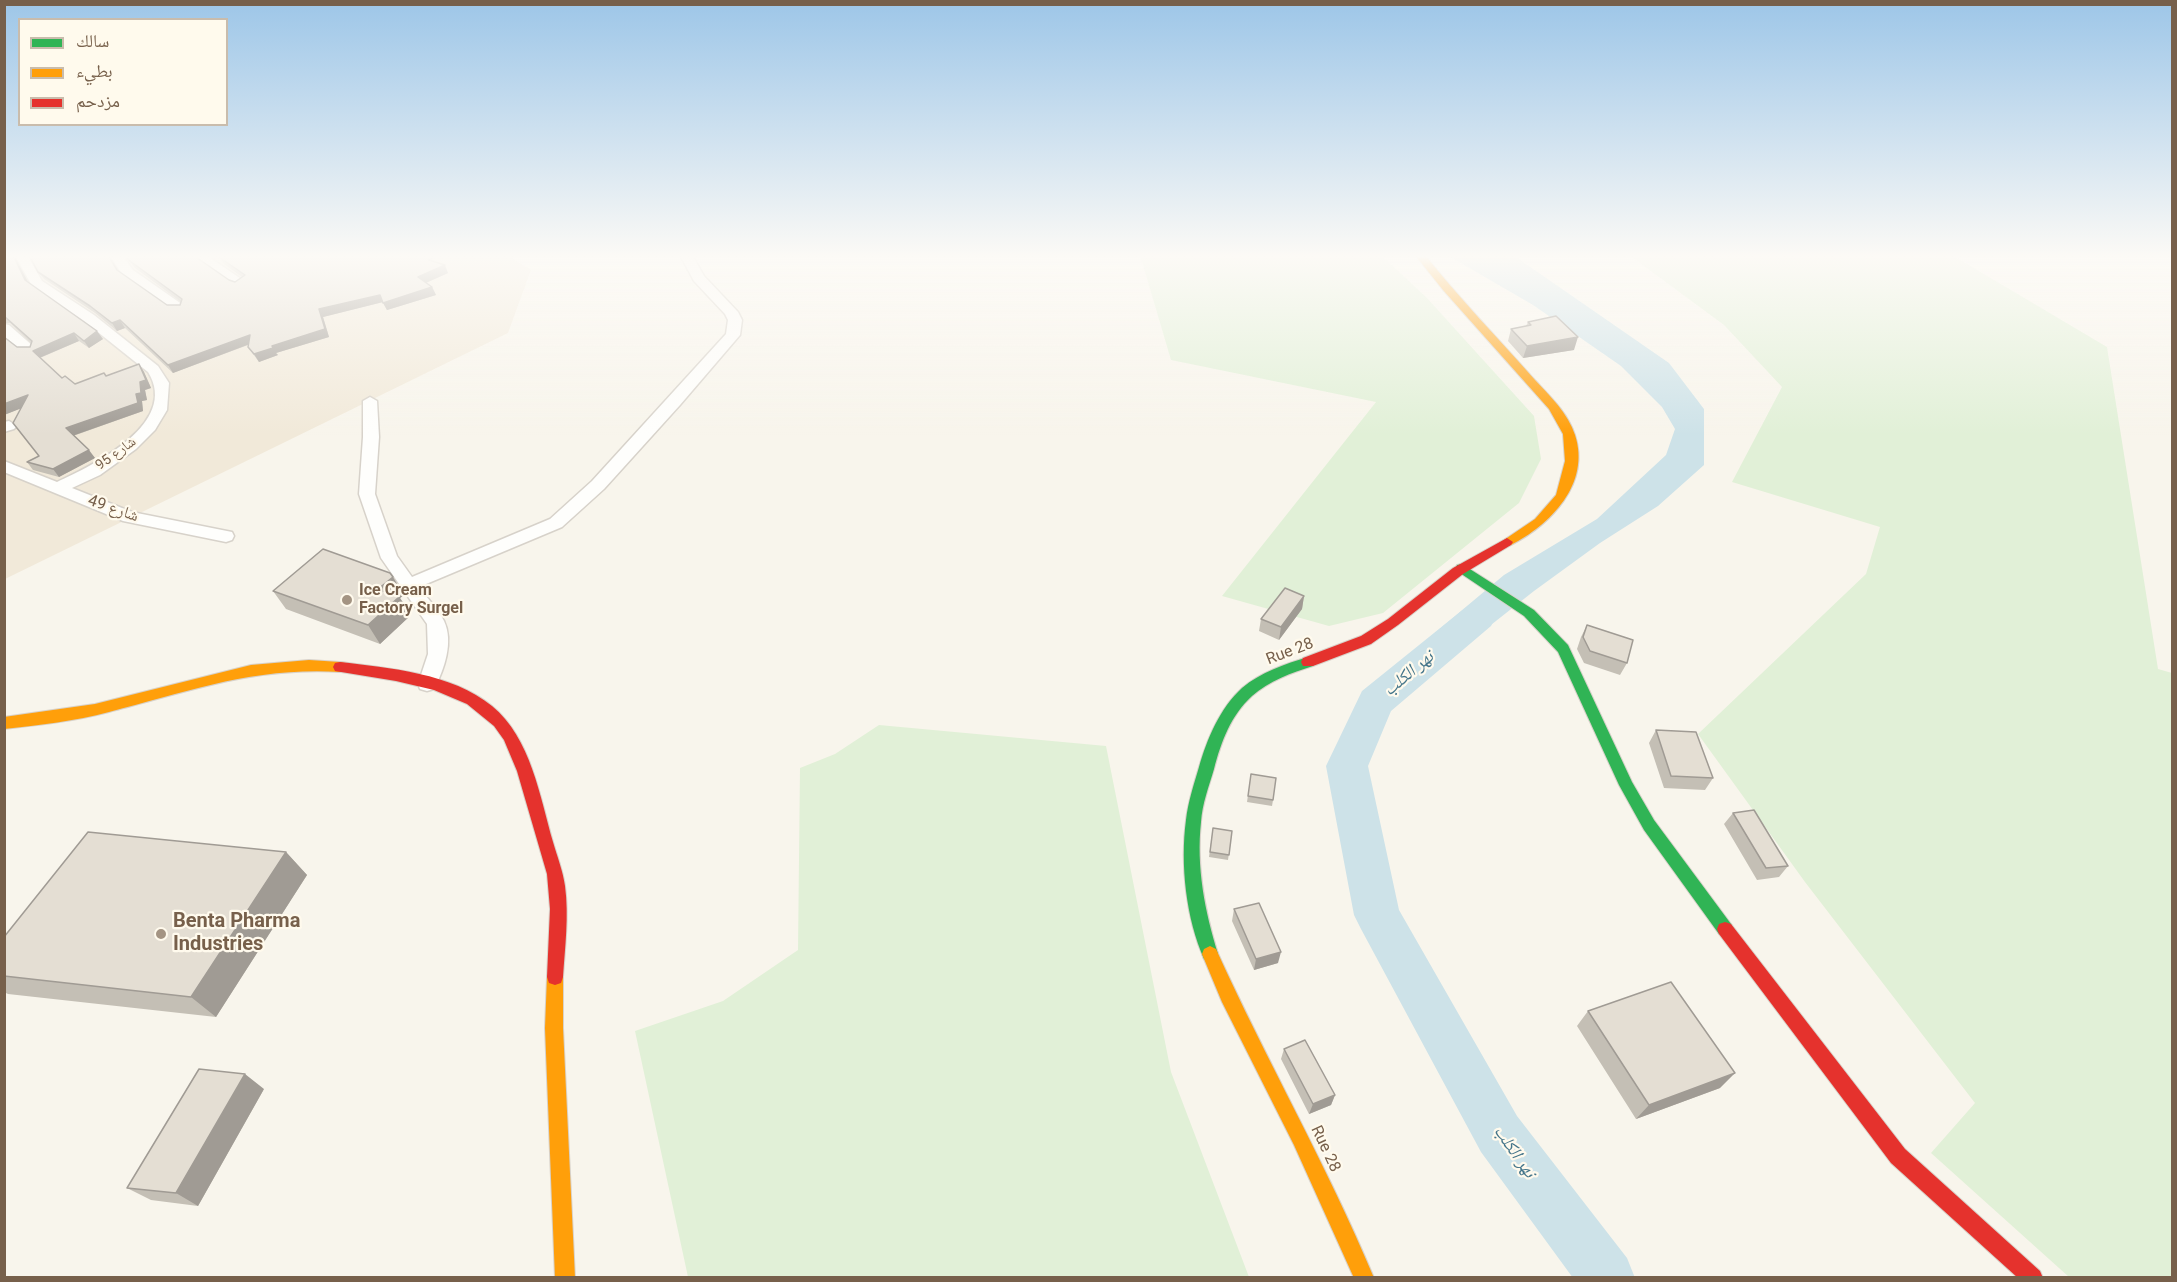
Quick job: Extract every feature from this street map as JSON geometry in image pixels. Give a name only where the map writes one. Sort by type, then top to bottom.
[{"type":"street","name":"شارع 95","points":[[57,488],[94,471],[131,446],[150,427],[160,410],[162,383],[153,369],[84,315]]},
{"type":"street","points":[[410,584],[556,523],[598,485],[734,335],[735,321],[732,315]]},
{"type":"street","name":"Rue 28","points":[[1364,1278],[1312,1159],[1235,1011],[1212,959],[1196,892],[1193,823],[1207,763],[1222,724],[1241,698],[1268,676],[1353,647],[1411,609],[1462,568],[1522,535],[1557,506],[1567,490],[1572,444],[1569,432],[1560,417],[1519,367],[1471,315]]},
{"type":"street","points":[[4,328],[29,350]]},
{"type":"street","points":[[370,401],[371,436],[367,494],[379,534],[390,558],[436,623],[439,634],[439,648],[427,684]]},
{"type":"street","name":"شارع 49","points":[[4,466],[129,517],[226,536]]},
{"type":"street","points":[[1462,568],[1529,613],[1563,648],[1626,785],[1649,825],[1689,881],[1898,1156],[2032,1278]]},
{"type":"street","points":[[4,723],[71,715],[117,705],[214,676],[281,665],[331,665],[427,684],[464,696],[486,708],[501,725],[526,772],[557,884],[554,1025],[565,1278]]},
{"type":"shaded area","points":[[5,315],[515,315],[508,333],[5,579]]},
{"type":"shaded area","points":[[1547,315],[1599,315],[1669,363],[1704,409],[1704,465],[1658,506],[1600,543],[1534,591],[1449,658],[1424,642],[1504,575],[1597,519],[1666,455],[1675,429],[1662,407],[1621,366]]},
{"type":"green space","points":[[1158,315],[1442,315],[1534,416],[1541,459],[1519,503],[1383,613],[1329,626],[1222,596],[1376,402],[1171,360]]},
{"type":"green space","points":[[1710,315],[2053,315],[2107,347],[2158,669],[2172,673],[2172,1277],[2069,1277],[1931,1153],[1975,1103],[1805,882],[1698,734],[1866,574],[1880,527],[1732,482],[1782,387],[1724,325]]},
{"type":"green space","points":[[879,725],[1106,746],[1171,1072],[1249,1277],[688,1277],[635,1031],[723,1001],[798,950],[800,768],[835,754]]},
{"type":"building","points":[[74,315],[97,331],[84,341],[74,333],[33,351],[62,378],[65,376],[75,384],[104,373],[106,376],[139,364],[146,380],[140,382],[141,393],[136,394],[138,403],[66,428],[89,450],[53,469],[27,462],[39,456],[13,423],[28,395],[4,404],[4,337],[17,347],[30,347],[32,341],[4,316]]},
{"type":"building","points":[[101,315],[321,315],[325,329],[254,354],[248,347],[250,335],[168,365],[120,320],[112,323]]},
{"type":"building","points":[[1556,316],[1578,337],[1527,346],[1511,329],[1531,325],[1528,322]]},
{"type":"building","points":[[323,549],[390,573],[393,577],[378,589],[399,597],[368,625],[273,591]]},
{"type":"building","points":[[1285,588],[1304,596],[1281,627],[1261,619]]},
{"type":"building","points":[[1587,625],[1633,640],[1627,663],[1590,651],[1583,637]]},
{"type":"building","points":[[1656,730],[1696,732],[1713,778],[1671,776]]},
{"type":"building","points":[[1251,774],[1276,778],[1273,800],[1248,796]]},
{"type":"building","points":[[1754,810],[1788,866],[1766,868],[1733,813]]},
{"type":"building","points":[[1213,828],[1232,831],[1229,855],[1210,852]]},
{"type":"building","name":"Benta Pharma Industries","points":[[88,832],[286,852],[191,997],[4,976],[4,937]]},
{"type":"building","points":[[1259,903],[1281,952],[1256,959],[1234,909]]},
{"type":"building","points":[[1671,982],[1735,1073],[1649,1105],[1588,1011]]},
{"type":"building","points":[[1305,1040],[1335,1095],[1313,1104],[1284,1049]]},
{"type":"building","points":[[199,1069],[245,1074],[176,1193],[127,1188]]},
{"type":"waterway","name":"نهر الكلب","points":[[1478,617],[1376,702],[1347,766],[1377,915],[1499,1134],[1607,1278]]},
{"type":"traffic: fast","points":[[1462,568],[1529,613],[1563,649],[1626,785],[1649,825],[1725,929]]},
{"type":"traffic: fast","points":[[1210,954],[1195,889],[1192,838],[1195,810],[1211,753],[1228,715],[1247,692],[1271,676],[1308,662]]},
{"type":"traffic: slow","points":[[1471,315],[1553,406],[1569,434],[1572,447],[1570,470],[1562,495],[1539,522],[1507,542]]},
{"type":"traffic: slow","points":[[4,723],[95,710],[251,670],[309,665],[340,667]]},
{"type":"traffic: slow","points":[[1210,954],[1228,996],[1301,1138],[1364,1278]]},
{"type":"traffic: slow","points":[[555,977],[554,1028],[565,1278]]},
{"type":"traffic: jam","points":[[1308,662],[1366,640],[1393,622],[1458,571],[1507,542]]},
{"type":"traffic: jam","points":[[340,667],[416,680],[455,692],[487,710],[509,736],[525,771],[555,874],[558,909],[555,977]]},
{"type":"traffic: jam","points":[[1725,929],[1898,1156],[2033,1278]]},
{"type":"place","name":"Ice Cream Factory Surgel","points":[[347,600]]},
{"type":"place","name":"Benta Pharma Industries","points":[[161,934]]}]
